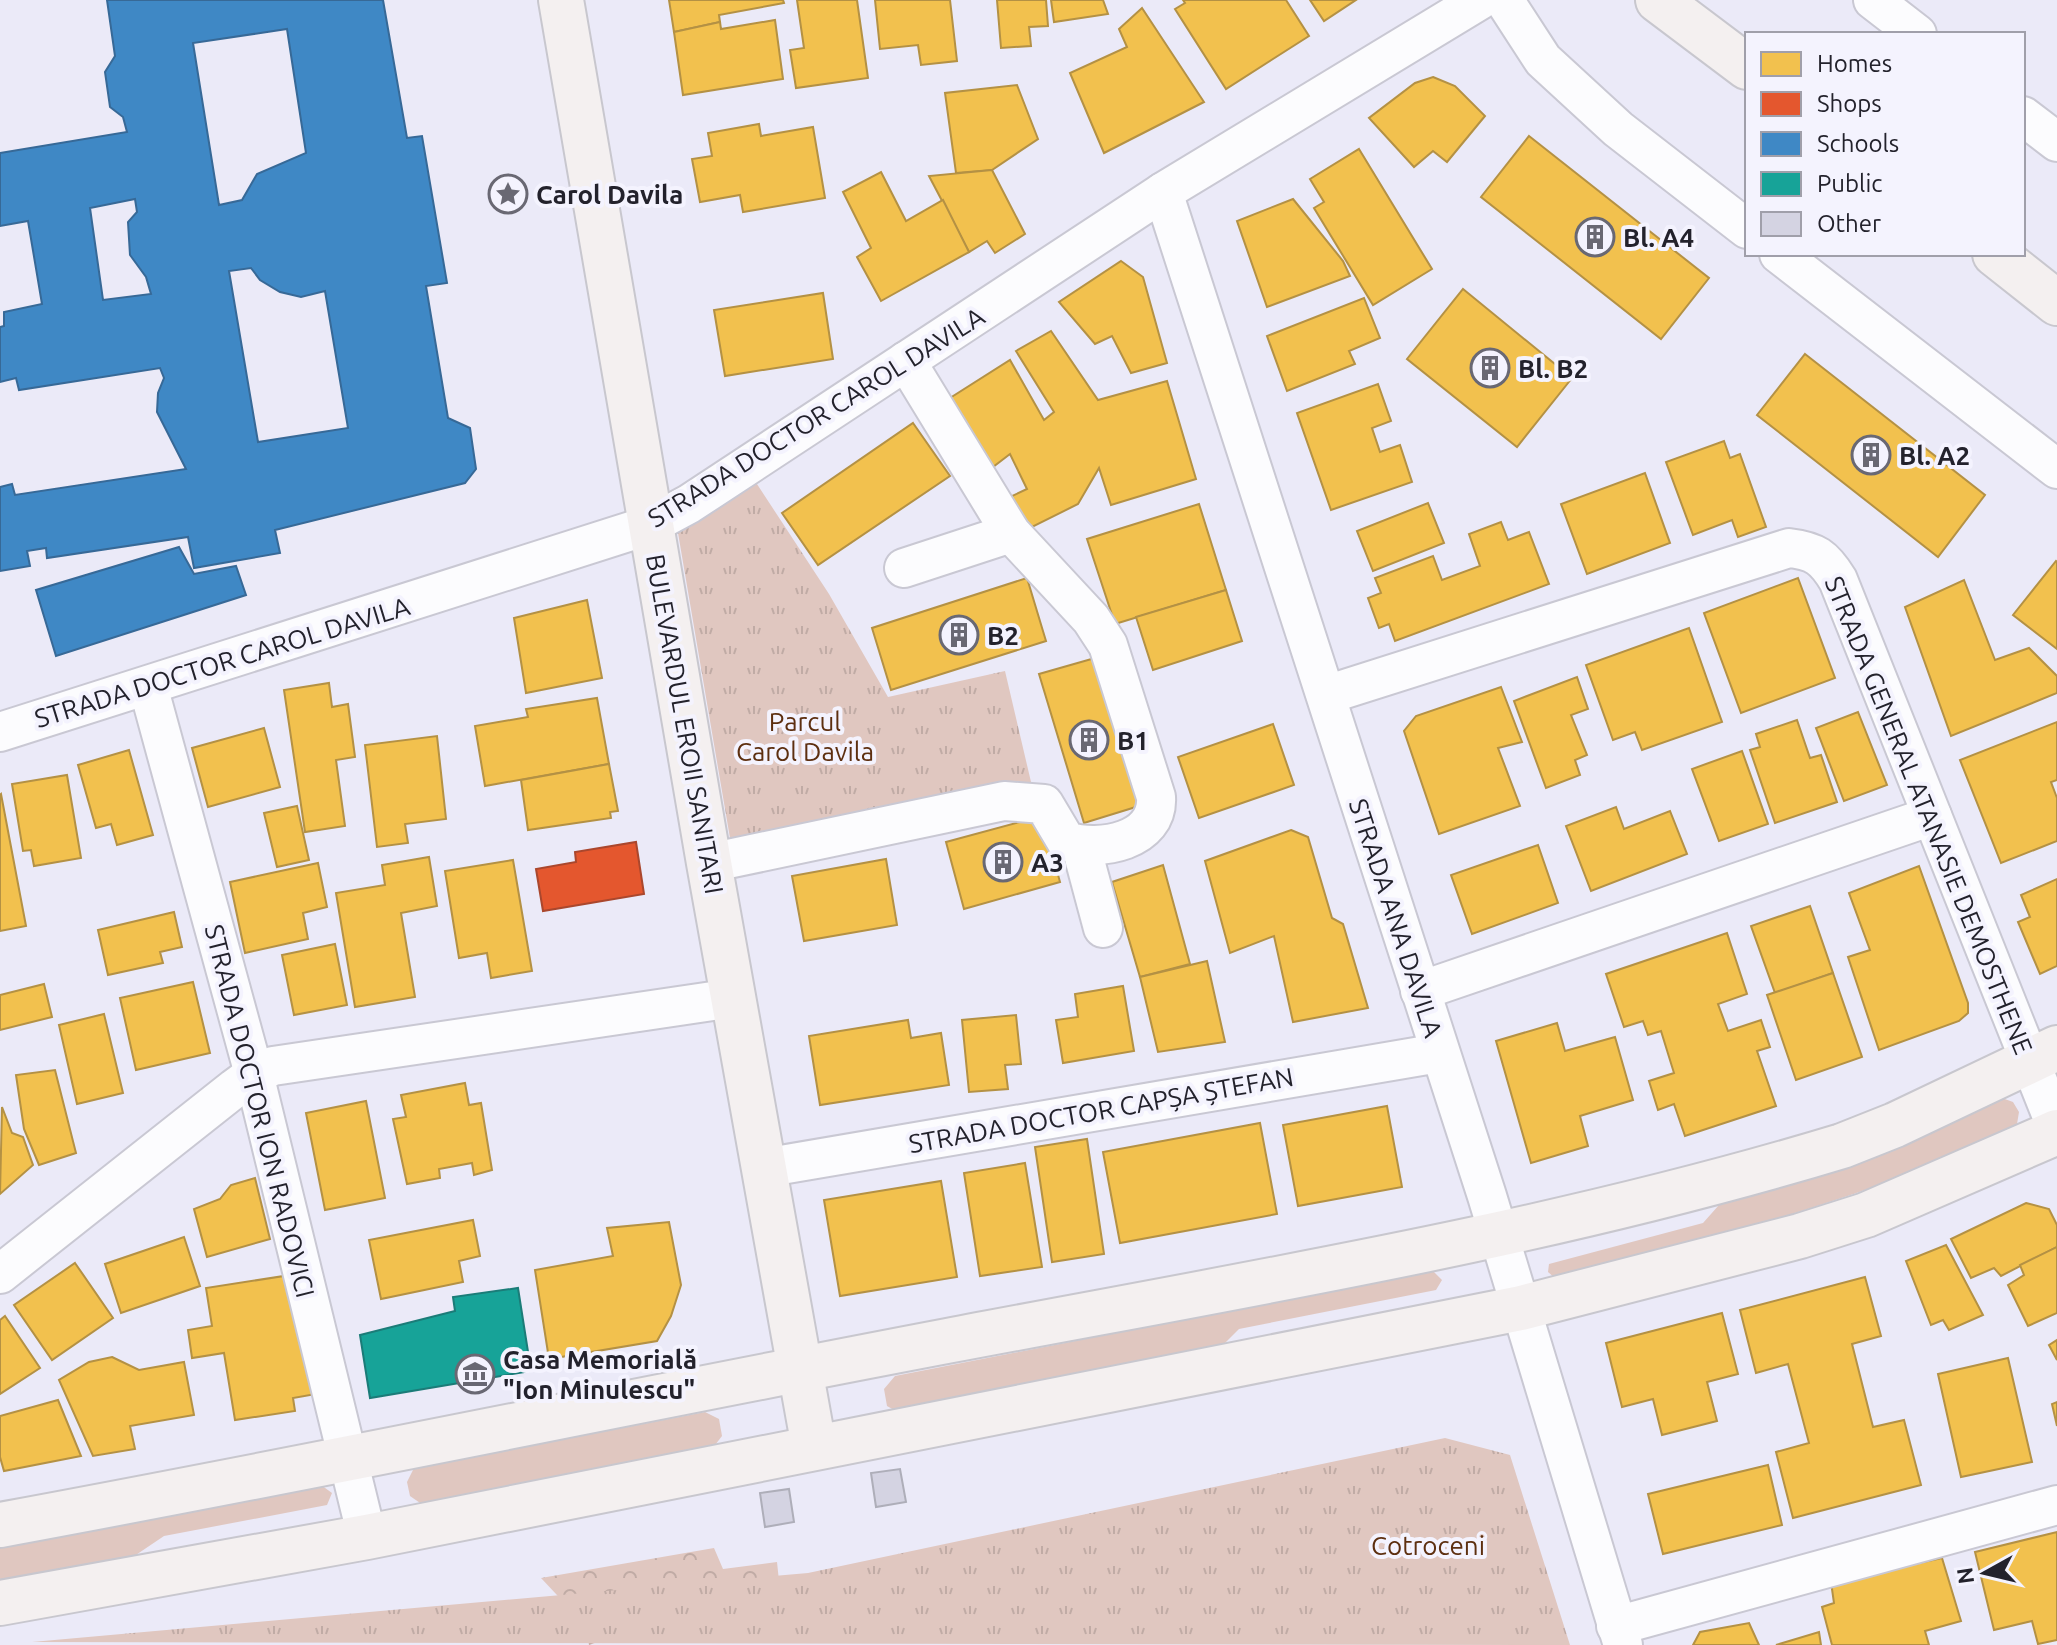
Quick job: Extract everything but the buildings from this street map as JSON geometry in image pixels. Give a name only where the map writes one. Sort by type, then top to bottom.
[{"type":"main road","name":"BULEVARDUL EROII SANITARI","points":[[561,0],[709,863],[814,1447]]},
{"type":"main road","points":[[1658,0],[1745,65]]},
{"type":"main road","points":[[1998,256],[2057,303]]},
{"type":"main road","points":[[0,1525],[1500,1236],[1842,1146],[2043,1056]]},
{"type":"main road","points":[[0,1603],[367,1537],[1521,1308],[1800,1236],[1866,1215],[2057,1130]]},
{"type":"street","name":"STRADA DOCTOR CAROL DAVILA","points":[[0,732],[650,525],[689,504],[1163,192],[1480,0]]},
{"type":"street","points":[[1504,0],[1543,60],[1618,129],[1745,227]]},
{"type":"street","points":[[1873,0],[1914,32]]},
{"type":"street","points":[[2025,118],[2057,142]]},
{"type":"street","name":"STRADA ANA DAVILA","points":[[1163,192],[1500,1236],[1619,1635]]},
{"type":"street","points":[[1782,256],[2057,469]]},
{"type":"street","points":[[709,863],[1022,800],[1044,804],[1066,841],[1081,846],[1100,845],[1135,836],[1151,825],[1157,813],[1156,797],[1108,645],[1091,619],[1011,533],[906,361]]},
{"type":"street","points":[[904,568],[1011,533]]},
{"type":"street","name":"STRADA GENERAL ATANASIE DEMOSTHENE","points":[[1326,695],[1789,548],[1813,551],[1827,562],[1838,580],[1932,816],[2043,1056],[2057,1130]]},
{"type":"street","name":"STRADA DOCTOR ION RADOVICI","points":[[148,686],[254,1074],[367,1537]]},
{"type":"street","points":[[1420,991],[1932,816]]},
{"type":"street","points":[[1081,846],[1103,928]]},
{"type":"street","points":[[0,1274],[254,1074],[273,1066],[733,998]]},
{"type":"street","name":"STRADA DOCTOR CAPȘA ȘTEFAN","points":[[763,1168],[1439,1053]]},
{"type":"street","points":[[1619,1635],[2057,1505]]},
{"type":"green space","name":"Parcul Carol Davila","points":[[755,481],[829,594],[888,697],[1005,671],[1031,782],[731,844],[677,527]]},
{"type":"green space","points":[[2002,1098],[2013,1102],[2019,1112],[2017,1124],[1906,1175],[1791,1214],[1556,1279],[1548,1272],[1549,1264],[1703,1223],[1719,1205],[1804,1178]]},
{"type":"green space","points":[[1433,1271],[1442,1280],[1436,1290],[1239,1329],[1215,1353],[903,1415],[887,1406],[884,1389],[895,1376]]},
{"type":"green space","points":[[705,1412],[719,1419],[722,1436],[712,1449],[423,1505],[410,1496],[407,1482],[414,1468]]},
{"type":"green space","name":"Cotroceni","points":[[1445,1438],[1510,1455],[1570,1645],[32,1642],[808,1573]]},
{"type":"green space","points":[[321,1485],[332,1493],[327,1505],[164,1536],[121,1565],[0,1587],[0,1546]]},
{"type":"green space","points":[[714,1548],[723,1569],[777,1562],[779,1581],[589,1645],[586,1626],[541,1578]]},
{"type":"place","name":"Carol Davila","points":[[508,194]]},
{"type":"place","name":"Bl. A4","points":[[1595,237]]},
{"type":"place","name":"Bl. B2","points":[[1490,368]]},
{"type":"place","name":"Bl. A2","points":[[1871,455]]},
{"type":"place","name":"B2","points":[[959,635]]},
{"type":"place","name":"B1","points":[[1089,740]]},
{"type":"place","name":"A3","points":[[1003,862]]},
{"type":"place","name":"Casa Memorială \"Ion Minulescu\"","points":[[475,1374]]}]
